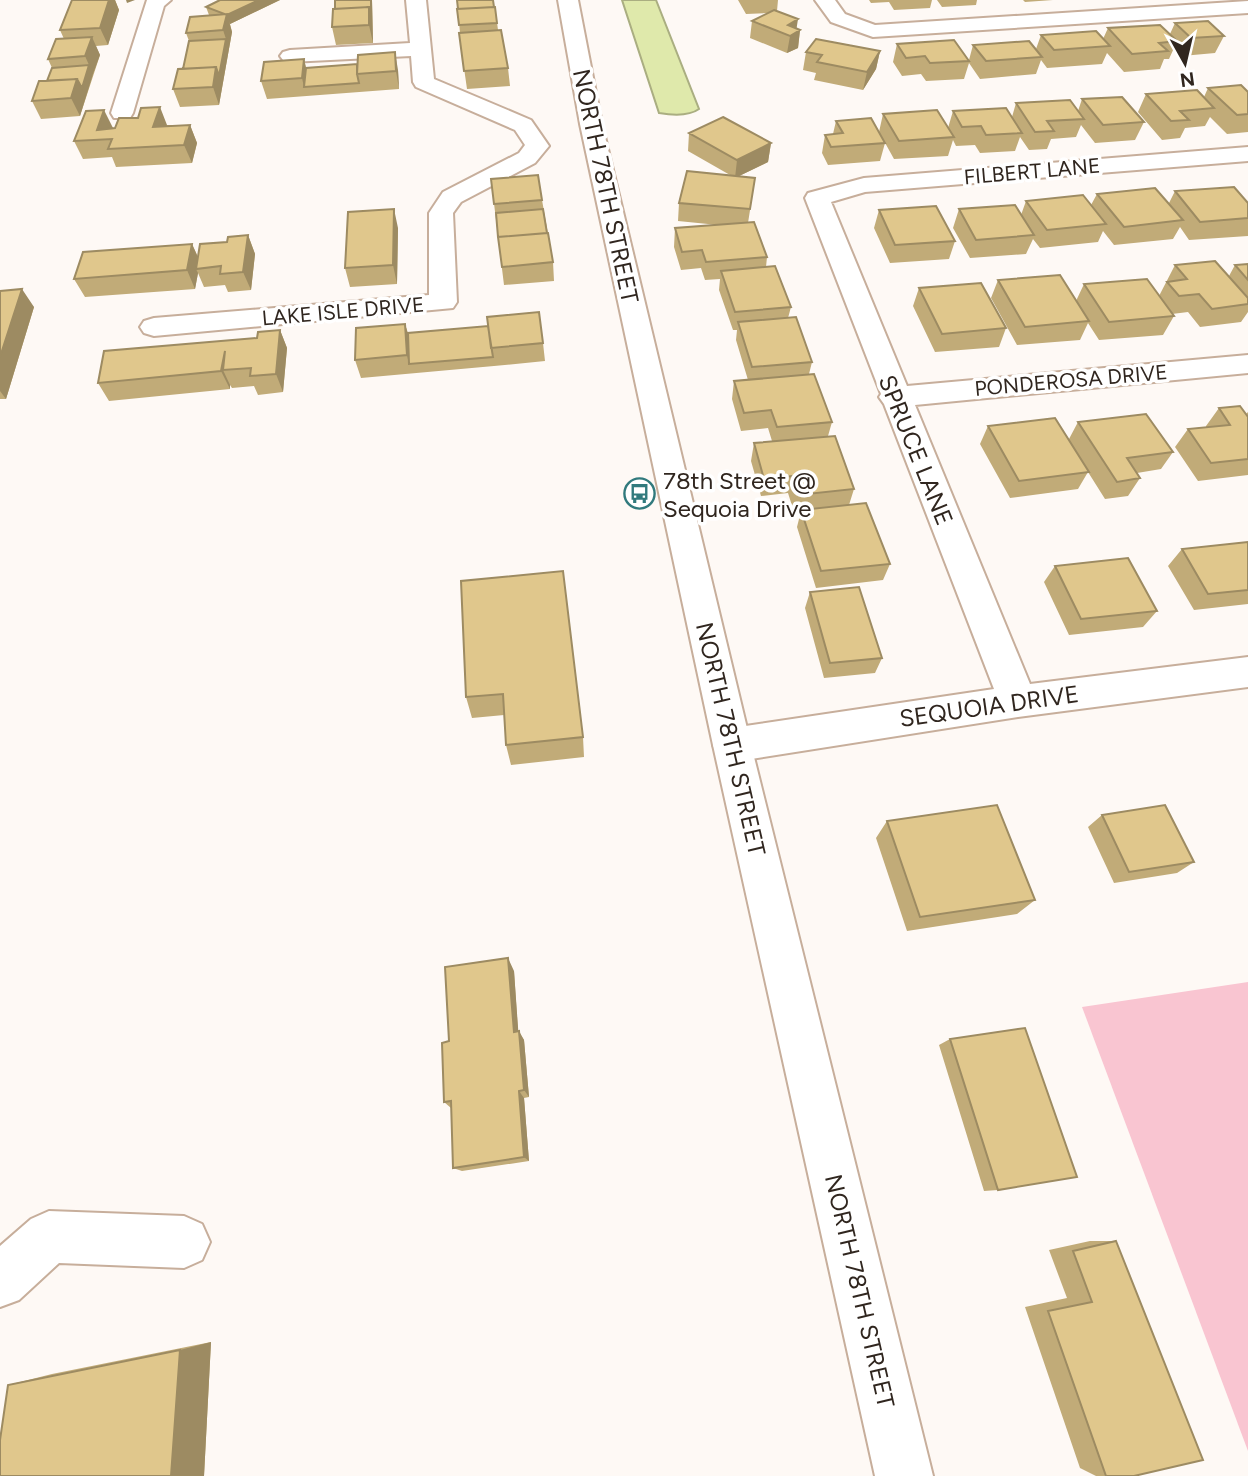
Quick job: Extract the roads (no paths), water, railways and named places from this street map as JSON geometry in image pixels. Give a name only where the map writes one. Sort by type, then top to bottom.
[{"type":"street","points":[[122,113],[155,3],[161,0]]},
{"type":"street","name":"LAKE ISLE DRIVE","points":[[153,327],[443,302],[441,213],[452,197],[527,158],[537,146],[523,124],[424,82],[416,0]]},
{"type":"street","name":"NORTH 78TH STREET","points":[[568,0],[591,124],[732,745],[904,1476]]},
{"type":"street","points":[[825,0],[838,18],[873,31],[1248,7]]},
{"type":"street","points":[[290,56],[419,49]]},
{"type":"street","name":"FILBERT LANE","points":[[817,198],[864,185],[1248,154]]},
{"type":"street","name":"SPRUCE LANE","points":[[817,198],[894,397],[1018,701]]},
{"type":"street","name":"PONDEROSA DRIVE","points":[[894,397],[1248,364]]},
{"type":"street","name":"SEQUOIA DRIVE","points":[[732,745],[1018,701],[1248,672]]},
{"type":"street","points":[[0,1281],[48,1237],[184,1242]]},
{"type":"place","name":"78th Street @ Sequoia Drive","points":[[640,494]]}]
